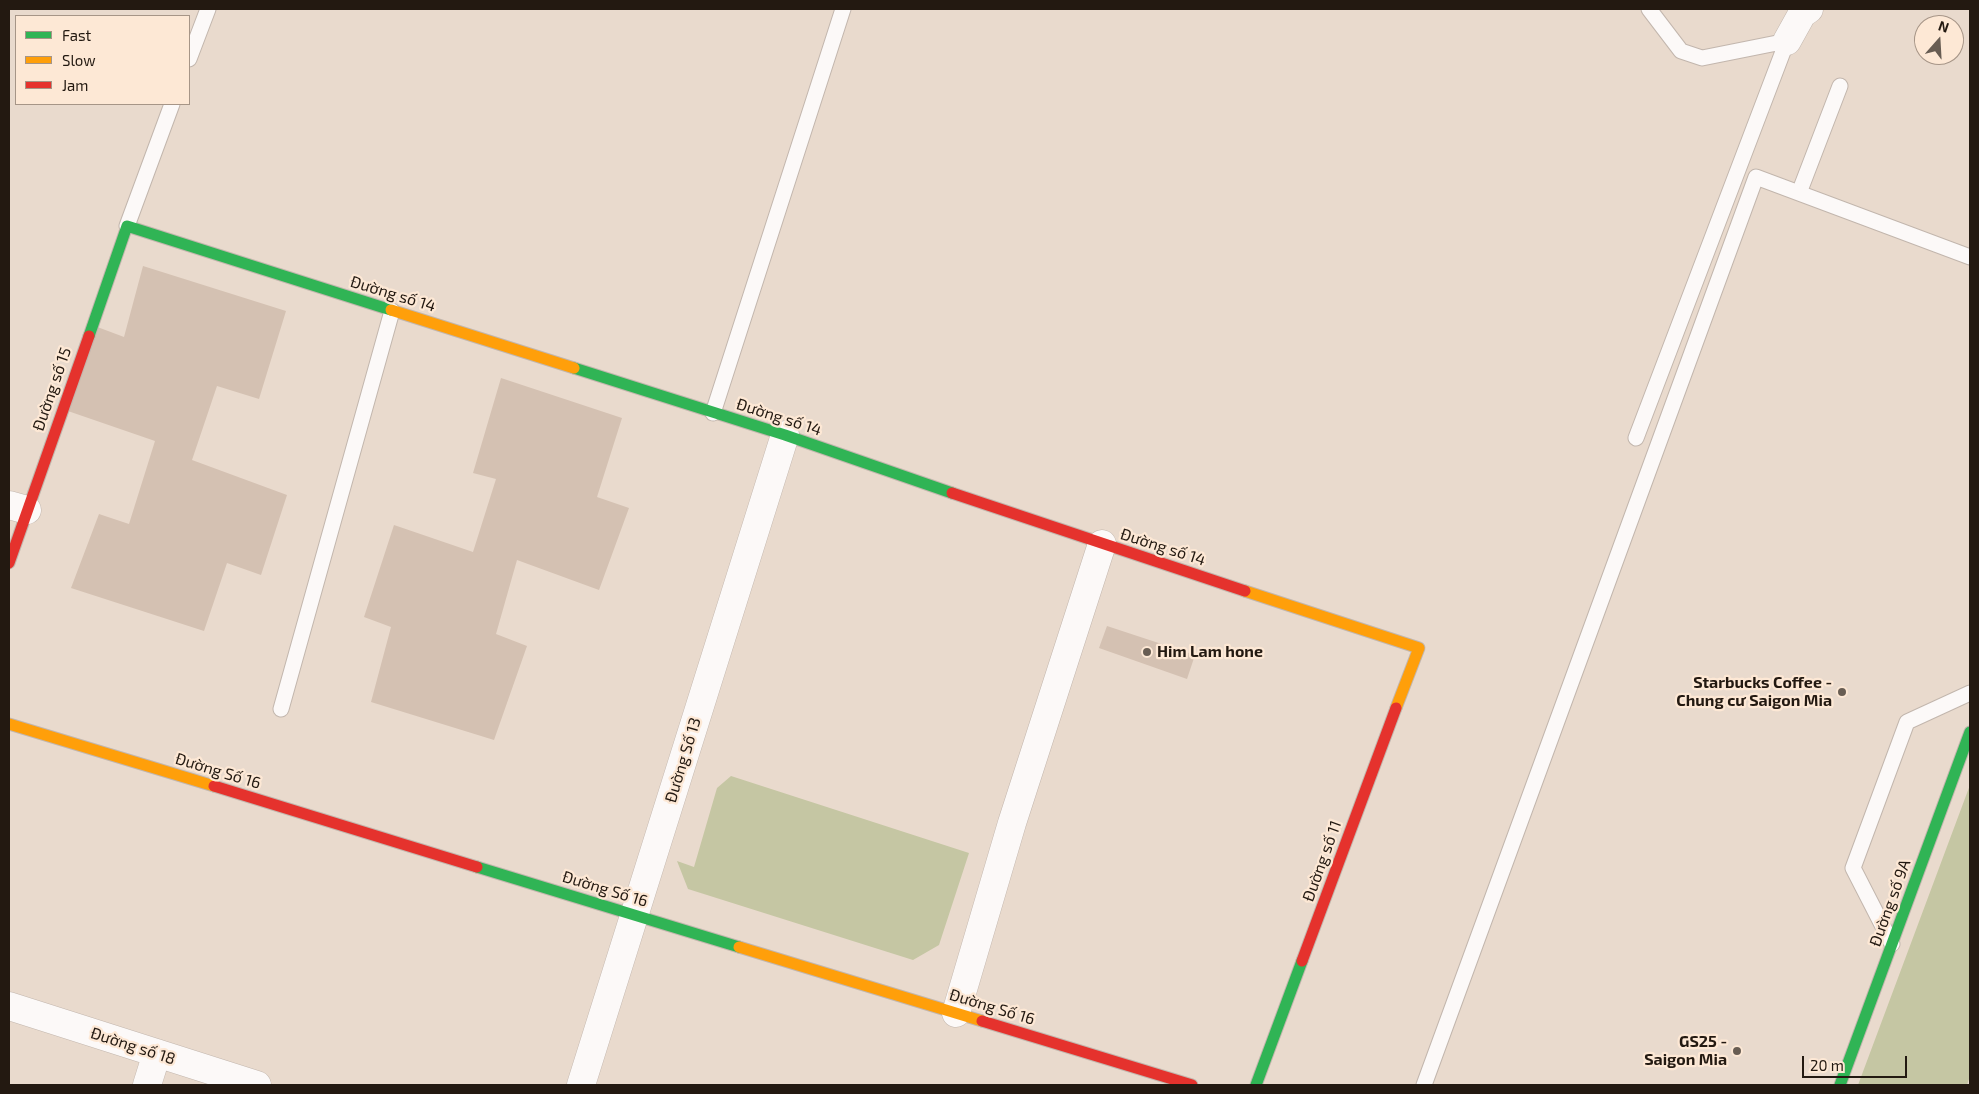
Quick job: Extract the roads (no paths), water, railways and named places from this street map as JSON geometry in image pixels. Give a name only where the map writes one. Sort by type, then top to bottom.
[{"type":"street","points":[[1787,41],[1802,14],[1809,9]]},
{"type":"street","name":"Đường số 14","points":[[127,226],[785,435],[1102,544],[1419,648]]},
{"type":"street","name":"Đường số 15","points":[[9,563],[18,507],[127,226]]},
{"type":"street","name":"Đường Số 13","points":[[581,1085],[785,435]]},
{"type":"street","points":[[956,1013],[1012,823],[1102,544]]},
{"type":"street","name":"Đường số 11","points":[[1256,1085],[1419,648]]},
{"type":"street","name":"Đường Số 16","points":[[9,724],[1192,1085]]},
{"type":"street","name":"Đường số 9A","points":[[1840,1085],[1970,732]]},
{"type":"street","name":"Đường số 18","points":[[9,1006],[257,1085]]},
{"type":"street","points":[[147,1085],[157,1053]]},
{"type":"lane","points":[[190,56],[208,9]]},
{"type":"lane","points":[[712,413],[844,9]]},
{"type":"lane","points":[[1649,9],[1681,52],[1702,58],[1787,41]]},
{"type":"lane","points":[[1636,438],[1787,41]]},
{"type":"lane","points":[[1799,193],[1840,86]]},
{"type":"lane","points":[[127,226],[172,105]]},
{"type":"lane","points":[[1424,1085],[1756,176],[1970,257]]},
{"type":"lane","points":[[282,709],[392,311]]},
{"type":"lane","points":[[1892,944],[1854,868],[1907,722],[1970,694]]},
{"type":"place","name":"Him Lam hone","points":[[1147,652]]},
{"type":"place","name":"Starbucks Coffee - Chung cư Saigon Mia","points":[[1842,692]]},
{"type":"place","name":"GS25 - Saigon Mia","points":[[1737,1051]]}]
